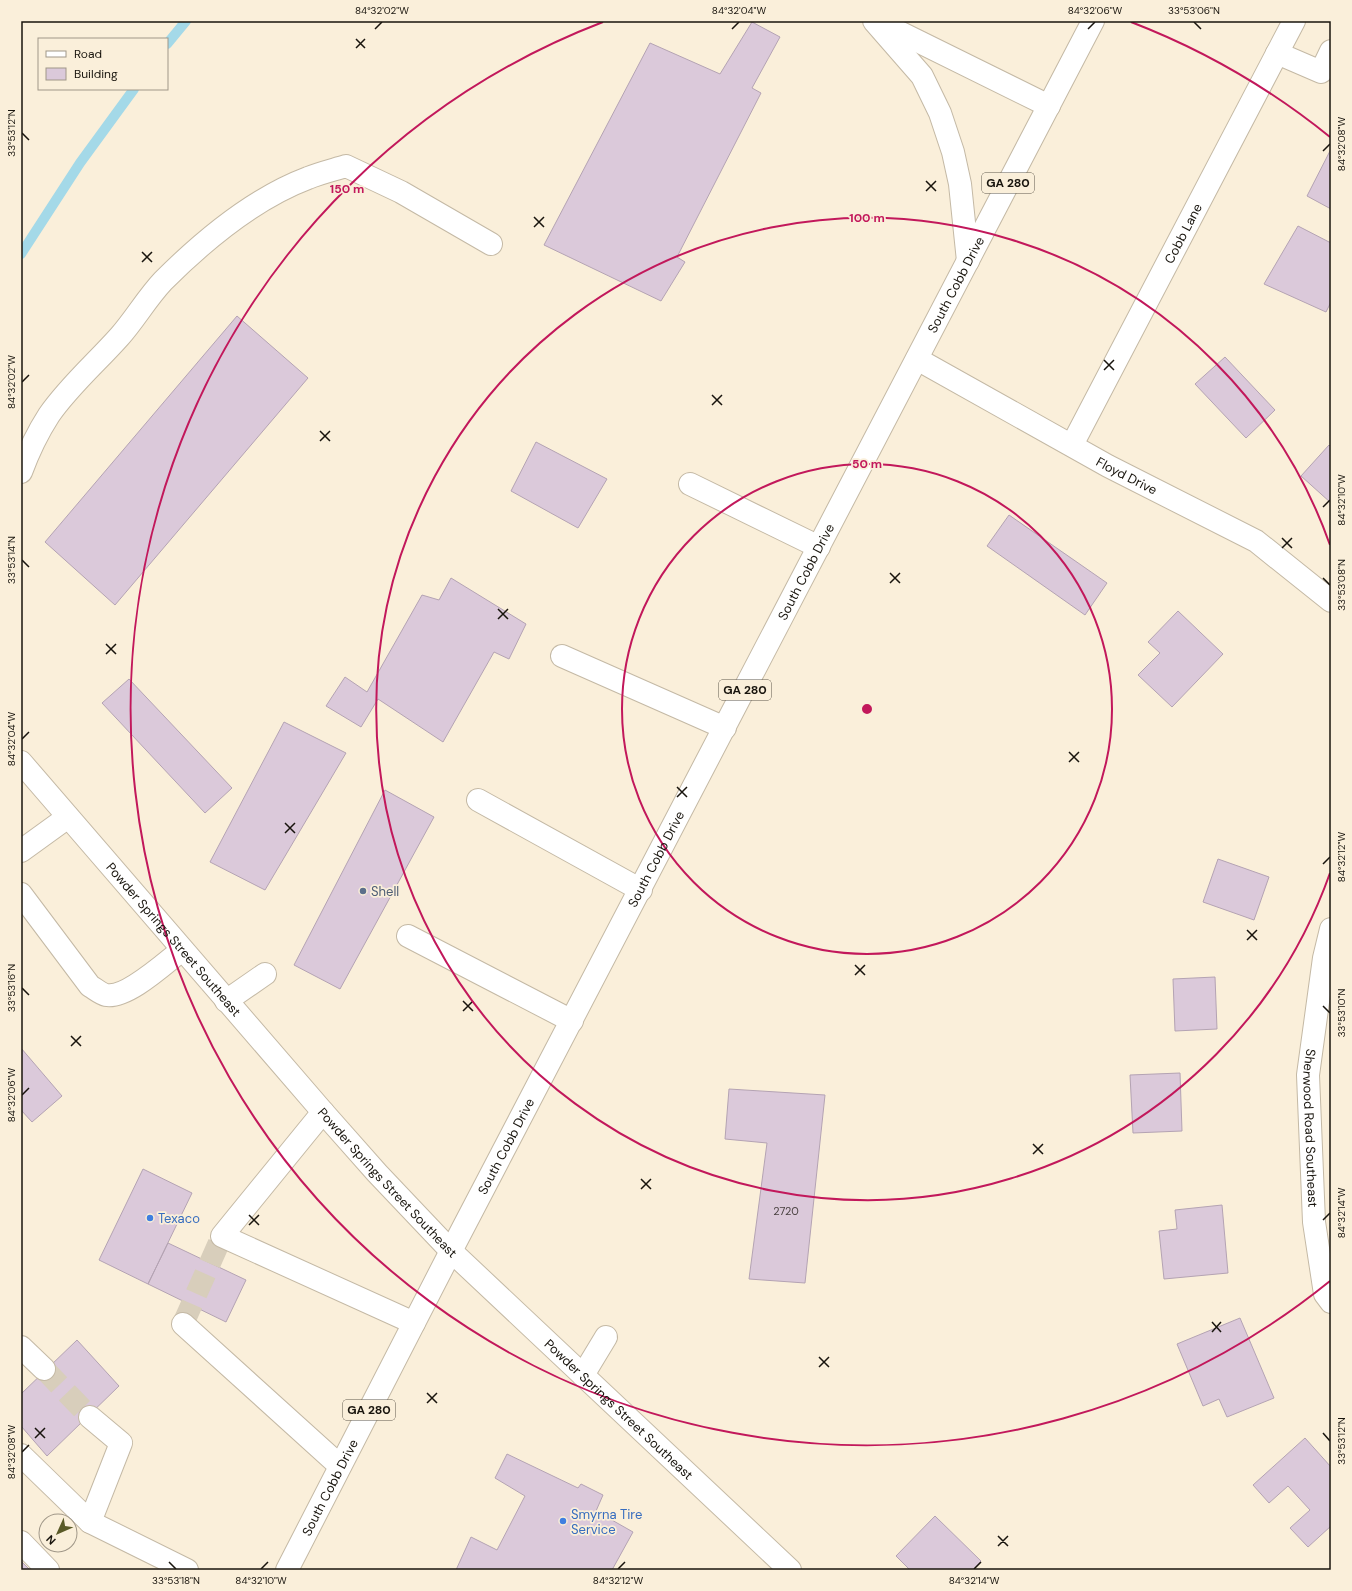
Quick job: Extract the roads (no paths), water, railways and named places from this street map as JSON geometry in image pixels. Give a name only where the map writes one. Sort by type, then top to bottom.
[{"type":"street","points":[[875,21],[1049,106]]},
{"type":"street","points":[[875,21],[922,76],[940,113],[953,152],[960,184],[968,261]]},
{"type":"street","name":"South Cobb Drive","points":[[287,1570],[916,358],[1093,21]]},
{"type":"street","name":"Cobb Lane","points":[[1072,445],[1294,21]]},
{"type":"street","points":[[1277,53],[1321,72],[1331,51]]},
{"type":"street","points":[[21,472],[26,457],[50,415],[73,386],[120,336],[162,282],[201,245],[249,209],[308,178],[346,166],[401,192],[491,244]]},
{"type":"street","name":"Floyd Drive","points":[[916,358],[1108,466],[1256,541],[1331,601]]},
{"type":"street","points":[[690,484],[819,546]]},
{"type":"street","points":[[562,656],[725,728]]},
{"type":"street","name":"Powder Springs Street Southeast","points":[[21,762],[226,1001],[377,1173],[452,1251],[790,1570]]},
{"type":"street","points":[[478,800],[641,890]]},
{"type":"street","points":[[21,851],[68,817]]},
{"type":"street","points":[[21,894],[90,986],[106,995],[124,992],[140,983],[182,950]]},
{"type":"street","name":"Sherwood Road Southeast","points":[[1331,929],[1324,958],[1308,1075],[1314,1222],[1325,1294],[1331,1302]]},
{"type":"street","points":[[408,936],[572,1021]]},
{"type":"street","points":[[226,1001],[265,974]]},
{"type":"street","points":[[323,1112],[222,1236],[414,1323]]},
{"type":"street","points":[[183,1324],[340,1466]]},
{"type":"street","points":[[583,1375],[606,1337]]},
{"type":"street","points":[[21,1347],[44,1369]]},
{"type":"street","points":[[90,1417],[121,1443],[90,1522]]},
{"type":"street","points":[[21,1455],[90,1522],[187,1570]]},
{"type":"street","points":[[21,1542],[48,1570]]},
{"type":"waterway","points":[[168,43],[186,21]]},
{"type":"waterway","points":[[21,254],[80,163],[133,90]]},
{"type":"tunnel","points":[[183,1324],[222,1236]]},
{"type":"tunnel","points":[[44,1369],[90,1417]]},
{"type":"place","name":"Shell","points":[[363,891]]},
{"type":"place","name":"Texaco","points":[[150,1218]]},
{"type":"place","name":"Smyrna Tire Service","points":[[563,1521]]}]
